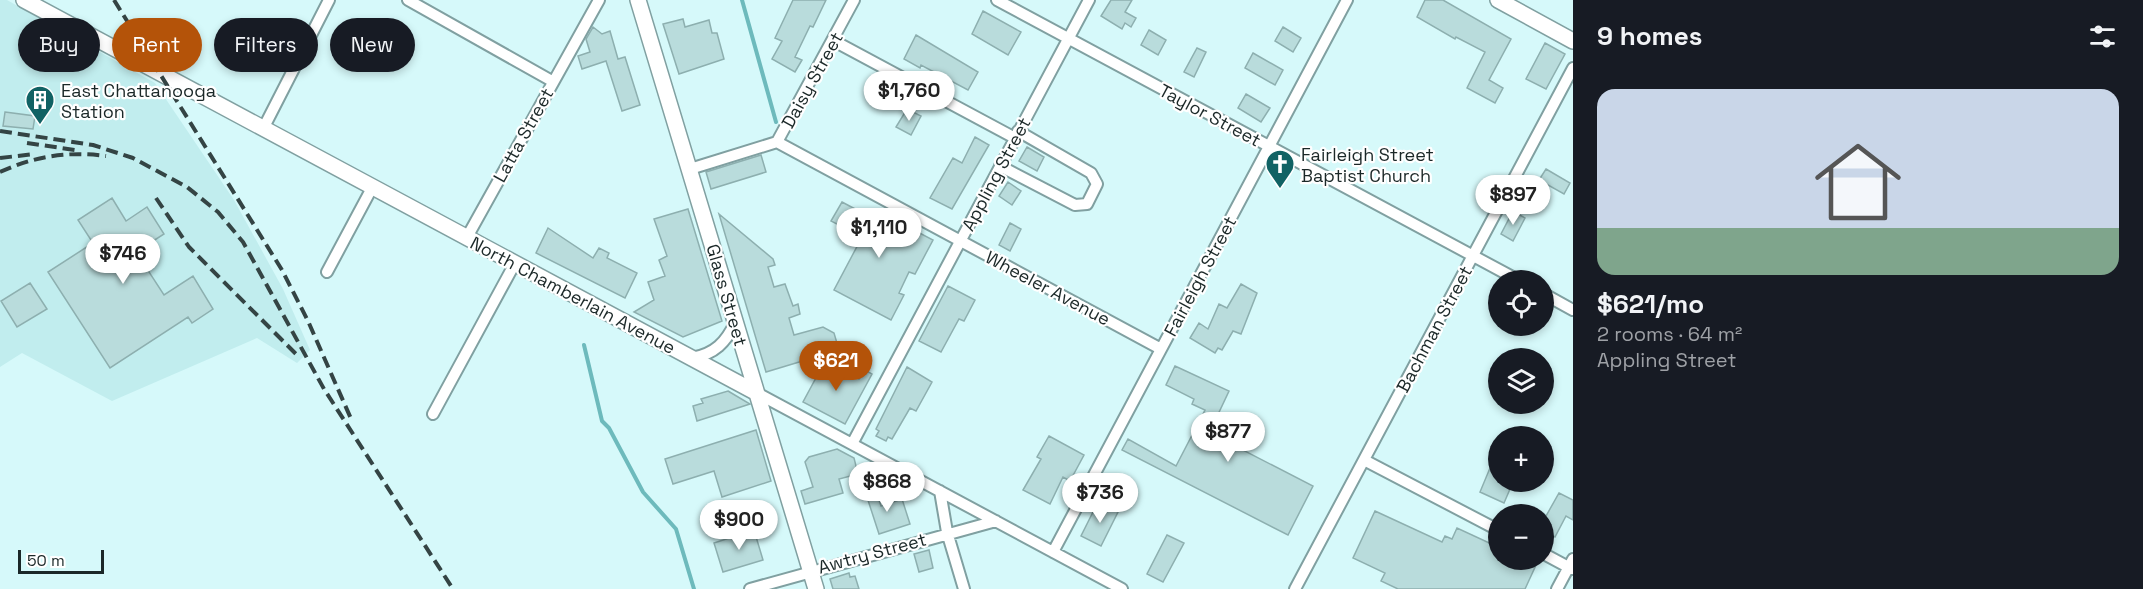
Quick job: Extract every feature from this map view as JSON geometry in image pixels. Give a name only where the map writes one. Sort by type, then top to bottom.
[{"type":"street","name":"North Chamberlain Avenue","points":[[24,0],[264,127],[514,265],[1122,589]]},
{"type":"street","points":[[264,127],[329,0]]},
{"type":"street","points":[[408,0],[552,81]]},
{"type":"street","name":"Latta Street","points":[[466,239],[599,0]]},
{"type":"street","name":"Glass Street","points":[[638,0],[816,589]]},
{"type":"street","name":"Daisy Street","points":[[690,170],[777,142],[834,41],[854,0]]},
{"type":"street","name":"Taylor Street","points":[[997,0],[1499,270]]},
{"type":"street","name":"Appling Street","points":[[852,444],[1089,0]]},
{"type":"street","name":"Fairleigh Street","points":[[1053,552],[1347,0]]},
{"type":"street","points":[[1498,0],[1573,40]]},
{"type":"street","points":[[834,41],[1091,172],[1097,184],[1087,204],[1076,205],[1000,166]]},
{"type":"street","name":"Bachman Street","points":[[1295,589],[1573,68]]},
{"type":"street","name":"Wheeler Avenue","points":[[777,142],[1161,349]]},
{"type":"street","points":[[327,272],[373,186]]},
{"type":"street","points":[[433,414],[514,265]]},
{"type":"street","points":[[1554,300],[1573,310]]},
{"type":"street","points":[[692,358],[704,356],[726,340],[735,322]]},
{"type":"street","points":[[1364,459],[1488,525]]},
{"type":"street","points":[[940,491],[947,532],[964,589]]},
{"type":"street","name":"Awtry Street","points":[[750,589],[947,532],[996,521]]},
{"type":"street","points":[[1554,558],[1572,565],[1557,589]]},
{"type":"shaded area","points":[[0,0],[7,0],[39,18],[18,18],[18,72],[100,72],[100,52],[112,59],[112,72],[135,72],[155,83],[234,200],[283,289],[310,350],[297,363],[257,338],[112,401],[22,353],[0,367]]},
{"type":"building","points":[[793,0],[826,0],[795,57],[802,60],[795,72],[772,59],[782,41],[775,38]]},
{"type":"building","points":[[1111,0],[1132,0],[1125,12],[1136,18],[1131,27],[1125,23],[1122,29],[1101,16]]},
{"type":"building","points":[[1425,0],[1443,0],[1511,39],[1489,80],[1503,88],[1495,103],[1467,88],[1485,52],[1456,37],[1455,39],[1417,17]]},
{"type":"building","points":[[983,11],[1021,32],[1008,55],[972,34]]},
{"type":"building","points":[[683,19],[685,27],[709,20],[712,33],[717,33],[724,59],[679,74],[663,24]]},
{"type":"building","points":[[593,27],[602,34],[610,31],[618,59],[625,57],[640,105],[622,111],[606,61],[582,69],[578,56],[590,52],[586,39]]},
{"type":"building","points":[[1283,27],[1301,38],[1293,52],[1275,41]]},
{"type":"building","points":[[1149,30],[1166,40],[1158,55],[1141,45]]},
{"type":"building","points":[[916,35],[978,72],[968,90],[921,65],[920,68],[904,59]]},
{"type":"building","points":[[1545,43],[1565,54],[1546,89],[1526,79]]},
{"type":"building","points":[[1197,48],[1206,52],[1194,77],[1184,72]]},
{"type":"building","points":[[1253,53],[1283,70],[1275,85],[1245,68]]},
{"type":"building","points":[[1246,94],[1270,108],[1261,122],[1238,108]]},
{"type":"building","points":[[907,109],[921,116],[911,135],[896,127]]},
{"type":"building","points":[[5,112],[35,116],[33,129],[3,126]]},
{"type":"building","points":[[975,137],[989,145],[952,209],[930,198],[953,158],[962,163]]},
{"type":"building","points":[[1027,147],[1044,157],[1037,171],[1019,161]]},
{"type":"building","points":[[761,155],[766,172],[711,189],[706,172]]},
{"type":"building","points":[[1546,169],[1570,183],[1564,194],[1539,180]]},
{"type":"building","points":[[1008,182],[1021,191],[1012,205],[999,196]]},
{"type":"building","points":[[112,198],[126,221],[147,207],[164,234],[136,252],[164,295],[193,276],[213,309],[192,323],[188,317],[110,368],[48,272],[93,243],[78,220]]},
{"type":"building","points":[[842,202],[872,218],[876,210],[933,240],[915,274],[909,272],[899,293],[904,295],[891,320],[834,290],[862,237],[831,221]]},
{"type":"building","points":[[688,209],[722,321],[683,337],[634,312],[654,300],[648,282],[665,276],[659,260],[667,256],[654,219]]},
{"type":"building","points":[[1513,211],[1525,218],[1513,241],[1501,234]]},
{"type":"building","points":[[719,214],[773,259],[775,265],[768,267],[774,287],[785,284],[793,306],[798,304],[800,314],[789,318],[794,335],[823,327],[834,333],[839,350],[766,372]]},
{"type":"building","points":[[1010,223],[1021,229],[1010,251],[999,245]]},
{"type":"building","points":[[548,228],[593,258],[599,248],[609,253],[607,258],[637,273],[625,298],[536,253]]},
{"type":"building","points":[[30,283],[47,309],[17,327],[1,301]]},
{"type":"building","points":[[1241,284],[1257,293],[1241,334],[1233,331],[1222,350],[1218,348],[1215,353],[1190,338],[1199,323],[1208,329],[1219,304],[1227,308]]},
{"type":"building","points":[[948,286],[975,300],[964,321],[959,319],[941,352],[919,341]]},
{"type":"building","points":[[824,363],[859,379],[865,370],[872,374],[845,424],[803,402]]},
{"type":"building","points":[[1175,366],[1229,391],[1214,423],[1238,435],[1233,445],[1313,486],[1288,535],[1122,450],[1128,439],[1176,466],[1205,410],[1192,404],[1194,399],[1166,385]]},
{"type":"building","points":[[907,367],[932,382],[916,411],[910,408],[892,439],[888,437],[886,441],[876,436],[879,431],[876,429]]},
{"type":"building","points":[[728,391],[750,404],[697,421],[693,406],[703,403],[701,399]]},
{"type":"building","points":[[756,430],[771,481],[722,497],[714,471],[673,484],[665,459]]},
{"type":"building","points":[[1049,436],[1084,455],[1070,481],[1063,477],[1050,504],[1023,490],[1041,459],[1037,457]]},
{"type":"building","points":[[837,449],[854,458],[858,474],[839,479],[843,493],[805,504],[801,491],[813,487],[805,462],[809,457]]},
{"type":"building","points":[[1488,473],[1488,492],[1509,492],[1504,503],[1480,492]]},
{"type":"building","points":[[875,488],[881,506],[902,499],[910,524],[879,534],[865,491]]},
{"type":"building","points":[[1559,493],[1573,500],[1573,520],[1566,516],[1555,537],[1554,504]]},
{"type":"building","points":[[1098,502],[1118,512],[1101,546],[1081,536]]},
{"type":"building","points":[[1375,511],[1442,542],[1445,536],[1452,539],[1457,528],[1488,542],[1488,570],[1534,570],[1525,589],[1398,589],[1381,581],[1385,573],[1353,558]]},
{"type":"building","points":[[754,530],[763,560],[723,572],[714,543]]},
{"type":"building","points":[[1167,535],[1184,543],[1163,582],[1147,574]]},
{"type":"building","points":[[929,550],[933,568],[919,572],[914,554]]},
{"type":"building","points":[[849,573],[850,577],[855,576],[859,589],[833,589],[830,579]]},
{"type":"waterway","points":[[742,0],[776,122]]},
{"type":"waterway","points":[[584,345],[602,421],[609,428],[643,492],[676,529],[694,589]]},
{"type":"railway","points":[[114,0],[282,270],[308,321],[352,421]]},
{"type":"railway","points":[[0,131],[93,145],[133,158],[187,187],[218,212],[243,242],[324,389],[453,589]]},
{"type":"railway","points":[[27,143],[75,150]]},
{"type":"railway","points":[[0,158],[35,154]]},
{"type":"railway","points":[[0,172],[26,162],[52,156],[78,154],[106,156]]},
{"type":"railway","points":[[156,198],[189,247],[298,356]]},
{"type":"place","name":"East Chattanooga Station","points":[[40,126]]},
{"type":"place","name":"Fairleigh Street Baptist Church","points":[[1280,190]]}]
